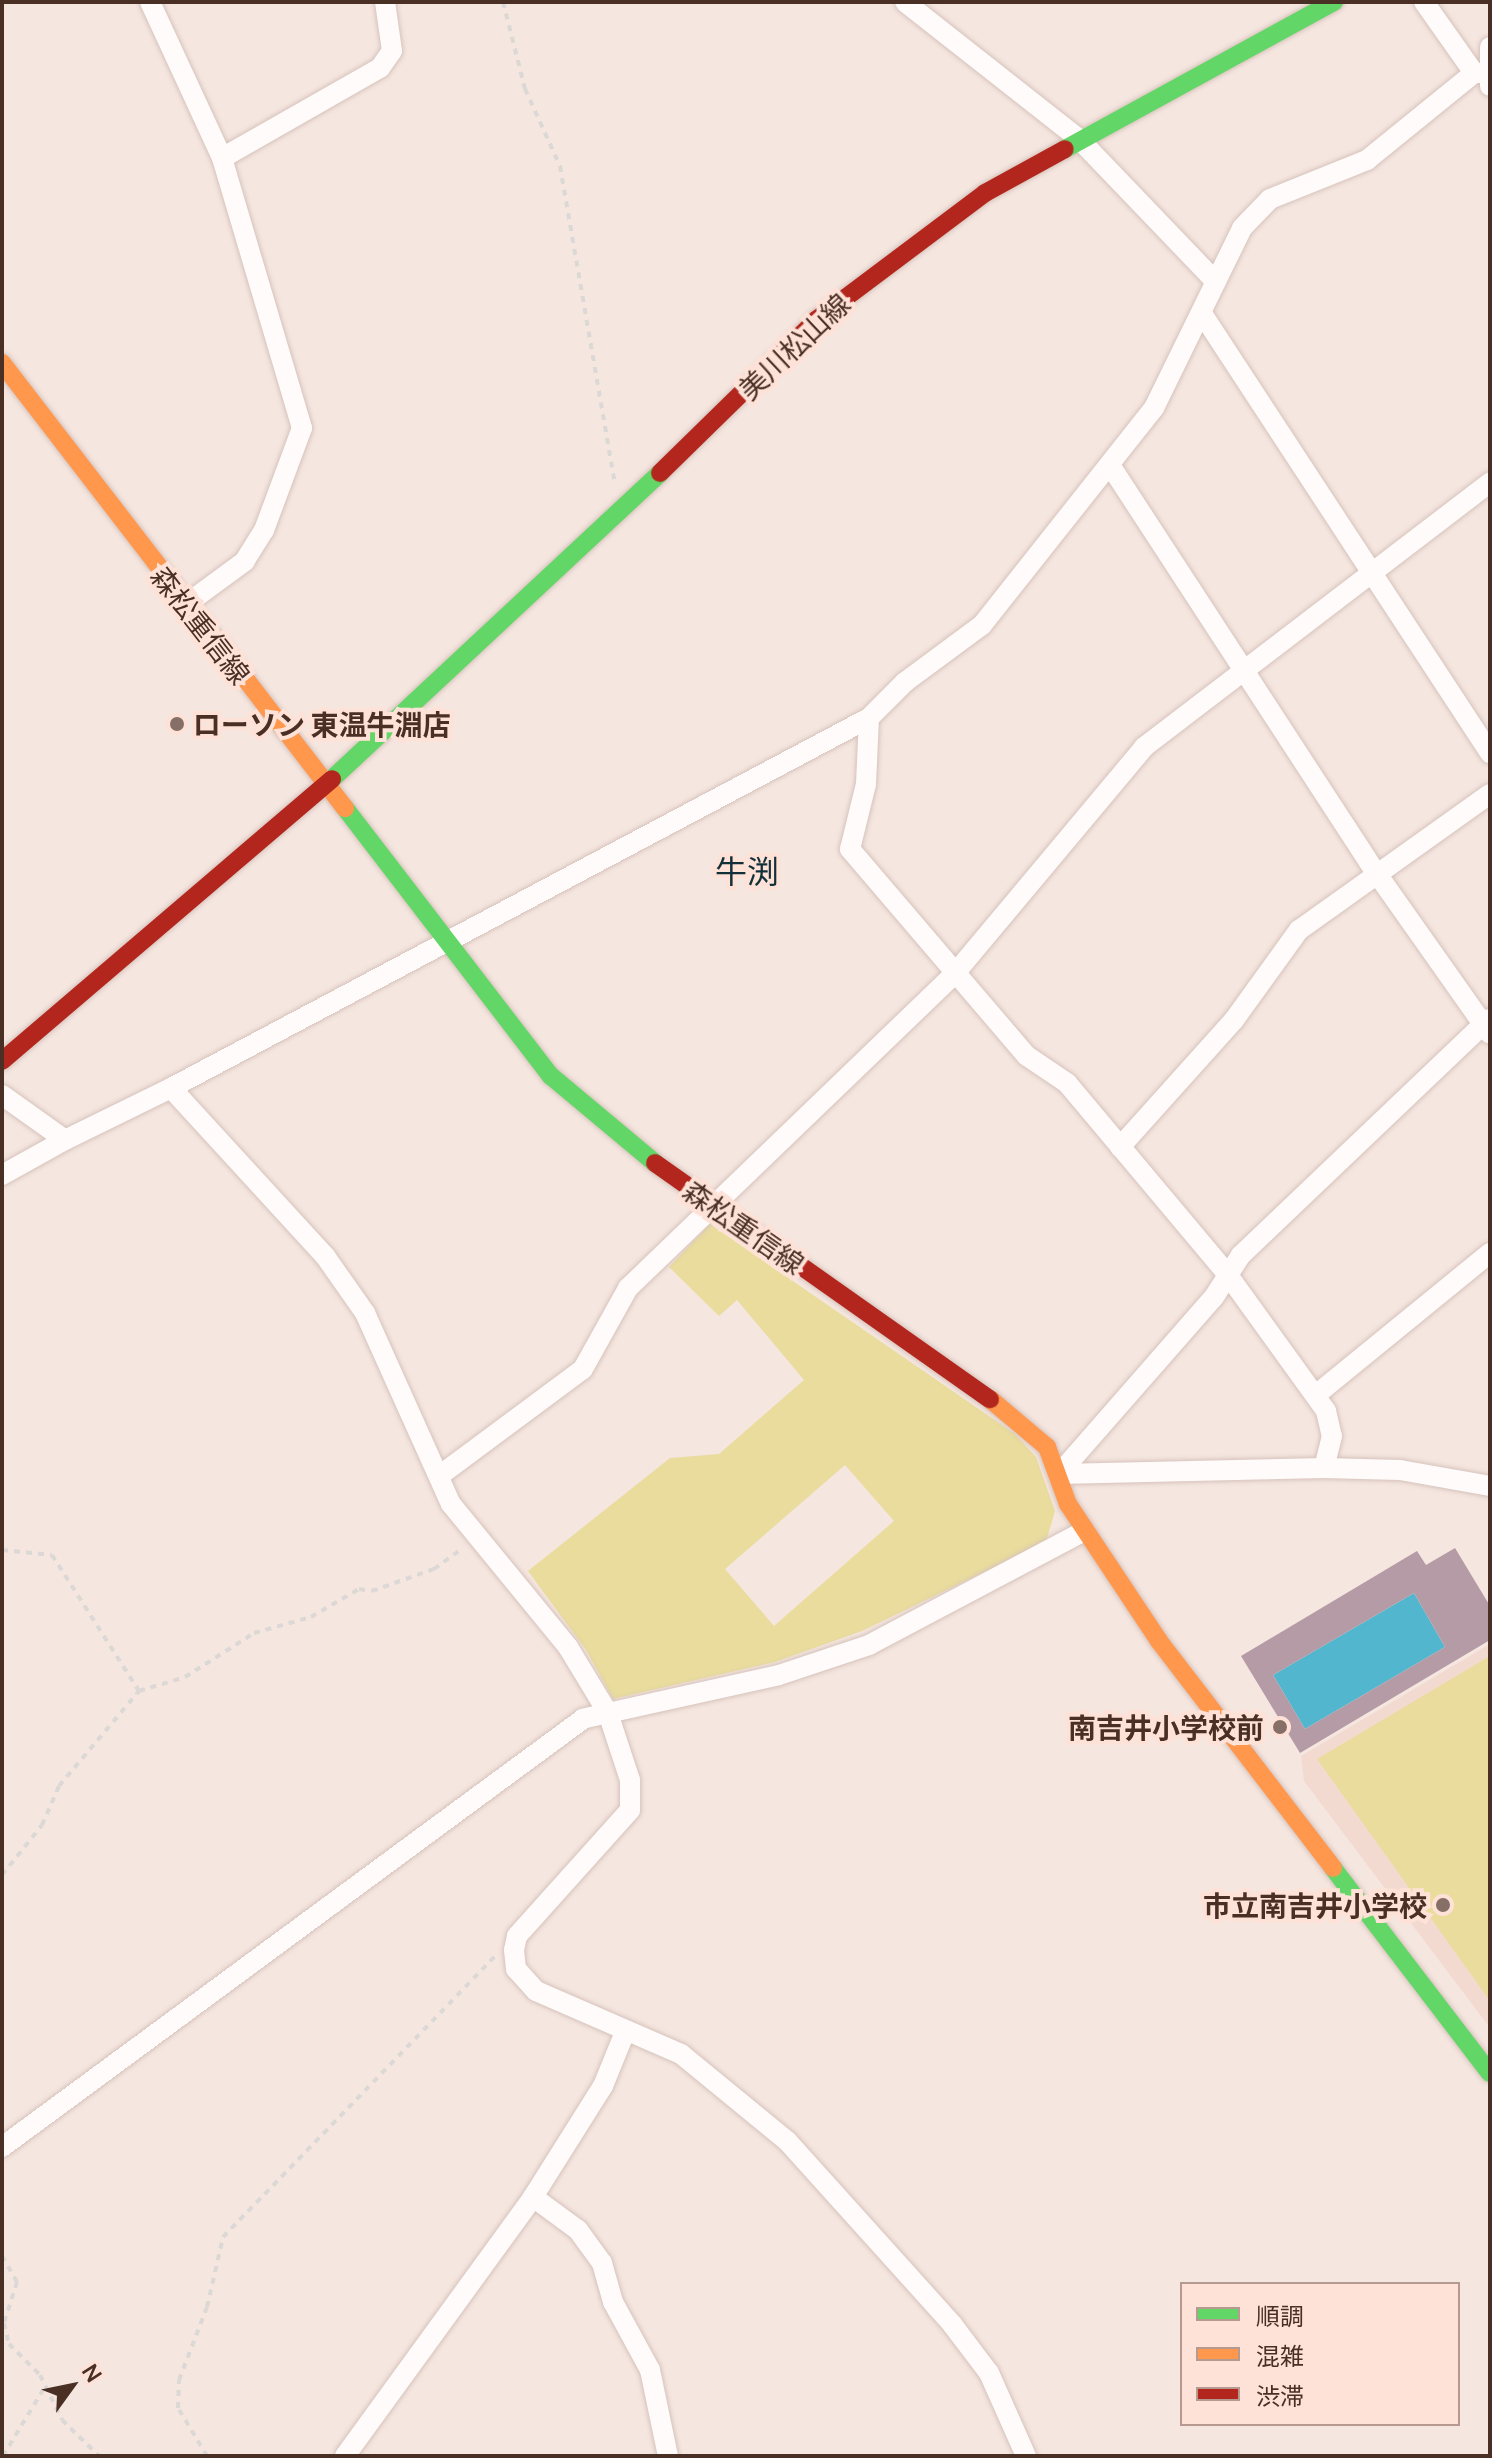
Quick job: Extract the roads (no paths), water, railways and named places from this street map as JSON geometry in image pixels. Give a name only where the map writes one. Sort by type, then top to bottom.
[{"type":"main road","name":"美川松山線","points":[[2,1061],[325,786],[622,511],[816,320],[985,193],[1078,138],[1334,2]]},
{"type":"main road","name":"森松重信線","points":[[2,363],[185,605],[551,1076],[611,1132],[1030,1428],[1059,1474],[1084,1531],[1177,1665],[1490,2073]]},
{"type":"street","points":[[150,2],[222,158],[302,428],[264,530],[245,561],[185,605]]},
{"type":"street","points":[[222,158],[380,68],[392,51],[385,2]]},
{"type":"street","points":[[905,2],[1078,138],[1216,282]]},
{"type":"street","points":[[1424,2],[1484,77]]},
{"type":"street","points":[[2,1175],[869,718],[905,682],[982,625],[1154,408],[1203,315],[1242,228],[1270,199],[1367,160],[1484,77],[1490,47]]},
{"type":"street","points":[[1203,315],[1377,572],[1490,753]]},
{"type":"street","points":[[1059,1474],[1228,1275],[1241,1255],[1487,1027],[1375,871],[1110,465]]},
{"type":"street","points":[[439,1476],[583,1369],[628,1288],[709,1203],[957,971],[1144,747],[1377,572],[1490,482]]},
{"type":"street","points":[[869,718],[866,784],[850,849],[1027,1056],[1067,1083],[1228,1275],[1317,1394],[1332,1436],[1324,1468]]},
{"type":"street","points":[[1120,1147],[1234,1020],[1299,930],[1375,871],[1490,794]]},
{"type":"street","points":[[171,1088],[325,1256],[365,1313],[439,1476],[474,1539],[568,1647],[608,1713],[630,1780],[630,1810],[517,1936],[516,1969],[536,1991],[681,2054],[787,2141],[952,2324],[989,2373],[1026,2456]]},
{"type":"street","points":[[2,1095],[65,1140]]},
{"type":"street","points":[[1317,1394],[1490,1253]]},
{"type":"street","points":[[1059,1474],[1324,1468],[1400,1470],[1490,1486]]},
{"type":"street","points":[[2,2147],[583,1719],[779,1675],[869,1645],[1084,1531]]},
{"type":"street","points":[[345,2456],[533,2197],[603,2086],[625,2032]]},
{"type":"street","points":[[533,2197],[578,2230],[602,2263],[613,2302],[650,2370],[668,2456]]},
{"type":"water","points":[[1414,1593],[1445,1647],[1305,1729],[1273,1675]]},
{"type":"place","name":"ローソン 東温牛淵店","points":[[177,724]]},
{"type":"place","name":"南吉井小学校前","points":[[1280,1727]]},
{"type":"place","name":"市立南吉井小学校","points":[[1443,1905]]},
{"type":"district","name":"牛渕","points":[[747,871]]}]
